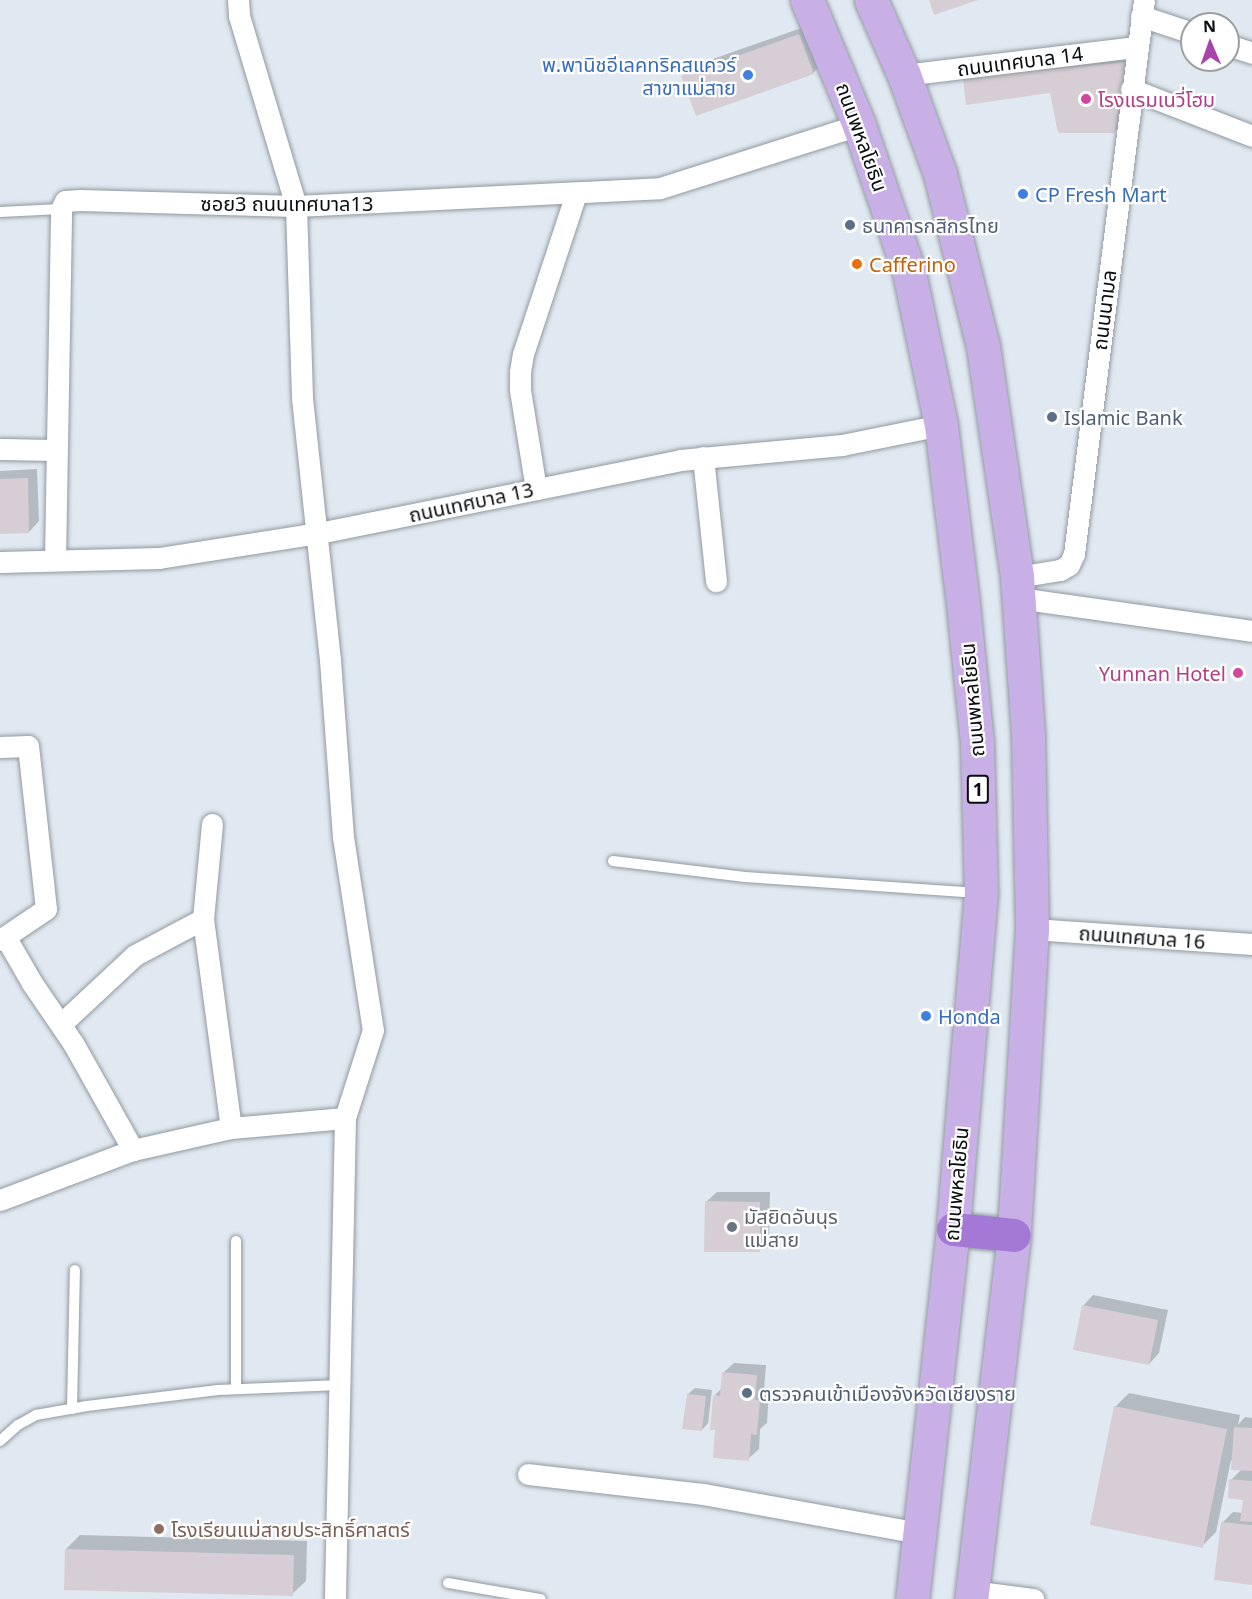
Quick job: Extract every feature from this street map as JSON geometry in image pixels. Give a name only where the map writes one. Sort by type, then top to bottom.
[{"type":"highway","points":[[953,1229],[1014,1235]]},
{"type":"main road","name":"ถนนพหลโยธิน","points":[[807,0],[859,125],[909,272],[940,425],[962,595],[977,743],[981,893],[953,1229],[912,1599]]},
{"type":"main road","points":[[871,0],[904,75],[940,174],[978,323],[999,437],[1018,588],[1028,736],[1032,929],[1014,1235],[971,1595]]},
{"type":"street","points":[[238,0],[239,16],[296,206],[302,398],[319,533],[343,837],[373,1030],[345,1118],[335,1599]]},
{"type":"street","points":[[1142,8],[1180,27]]},
{"type":"street","name":"ถนนนามล","points":[[1018,588],[1069,565],[1074,554],[1142,8]]},
{"type":"street","name":"ถนนเทศบาล 14","points":[[904,75],[1136,47]]},
{"type":"street","points":[[1131,89],[1252,136]]},
{"type":"street","name":"ซอย3 ถนนเทศบาล13","points":[[61,209],[65,201],[80,200],[296,206],[576,194],[660,188],[859,125]]},
{"type":"street","points":[[536,489],[520,390],[520,372],[523,354],[576,194]]},
{"type":"street","points":[[55,560],[61,209]]},
{"type":"street","name":"ถนนเทศบาล 13","points":[[0,562],[159,558],[319,533],[703,457],[842,445],[940,425]]},
{"type":"street","points":[[0,449],[56,450]]},
{"type":"street","points":[[703,457],[716,581]]},
{"type":"street","points":[[1018,588],[1252,631]]},
{"type":"street","points":[[0,747],[28,746],[46,909],[3,939],[61,1023],[133,1150]]},
{"type":"street","points":[[212,824],[203,918],[231,1128]]},
{"type":"street","points":[[61,1023],[135,955],[203,918]]},
{"type":"street","name":"ถนนเทศบาล 16","points":[[1032,929],[1252,944]]},
{"type":"street","points":[[0,1200],[133,1150],[231,1128],[345,1118]]},
{"type":"street","points":[[528,1474],[703,1494],[920,1533]]},
{"type":"street","points":[[971,1595],[1033,1599]]},
{"type":"lane","points":[[0,212],[61,209]]},
{"type":"lane","points":[[613,861],[745,877],[981,893]]},
{"type":"lane","points":[[236,1241],[236,1389]]},
{"type":"lane","points":[[72,1409],[75,1270]]},
{"type":"lane","points":[[0,1441],[18,1425],[36,1415],[72,1409],[236,1389],[340,1385]]},
{"type":"lane","points":[[448,1583],[542,1599]]},
{"type":"building","points":[[929,0],[978,0],[934,15]]},
{"type":"building","name":"พ.พานิชอีเลคทริคสแควร์ สาขาแม่สาย","points":[[799,34],[814,74],[696,116],[681,76]]},
{"type":"building","name":"โรงแรมเนวี่โฮม","points":[[1127,62],[1115,133],[1058,133],[1050,93],[966,105],[963,78]]},
{"type":"building","points":[[28,478],[29,533],[0,534],[0,479]]},
{"type":"building","name":"มัสยิดอันนุร แม่สาย","points":[[705,1201],[760,1202],[760,1252],[704,1252]]},
{"type":"building","points":[[1082,1305],[1158,1320],[1149,1365],[1073,1350]]},
{"type":"building","points":[[722,1372],[757,1375],[755,1400],[760,1400],[757,1435],[751,1434],[749,1461],[713,1458],[715,1430],[710,1430],[713,1395],[720,1396]]},
{"type":"building","points":[[687,1394],[706,1396],[702,1431],[682,1429]]},
{"type":"building","points":[[1114,1406],[1227,1429],[1203,1548],[1090,1525]]},
{"type":"building","points":[[1234,1427],[1252,1428],[1252,1471],[1231,1470]]},
{"type":"building","points":[[1229,1479],[1252,1481],[1252,1522],[1240,1521],[1243,1500],[1228,1498]]},
{"type":"building","points":[[1221,1522],[1252,1525],[1252,1585],[1214,1580]]},
{"type":"building","points":[[65,1549],[294,1555],[293,1596],[64,1590]]},
{"type":"place","name":"พ.พานิชอีเลคทริคสแควร์ สาขาแม่สาย","points":[[748,75]]},
{"type":"place","name":"โรงแรมเนวี่โฮม","points":[[1086,99]]},
{"type":"place","name":"CP Fresh Mart","points":[[1023,194]]},
{"type":"place","name":"ธนาคารกสิกรไทย","points":[[850,225]]},
{"type":"place","name":"Cafferino","points":[[857,264]]},
{"type":"place","name":"Islamic Bank","points":[[1052,417]]},
{"type":"place","name":"Yunnan Hotel","points":[[1238,673]]},
{"type":"place","name":"Honda","points":[[926,1016]]},
{"type":"place","name":"มัสยิดอันนุร แม่สาย","points":[[732,1227]]},
{"type":"place","name":"ตรวจคนเข้าเมืองจังหวัดเชียงราย","points":[[747,1393]]},
{"type":"place","name":"โรงเรียนแม่สายประสิทธิ์ศาสตร์","points":[[159,1529]]}]
